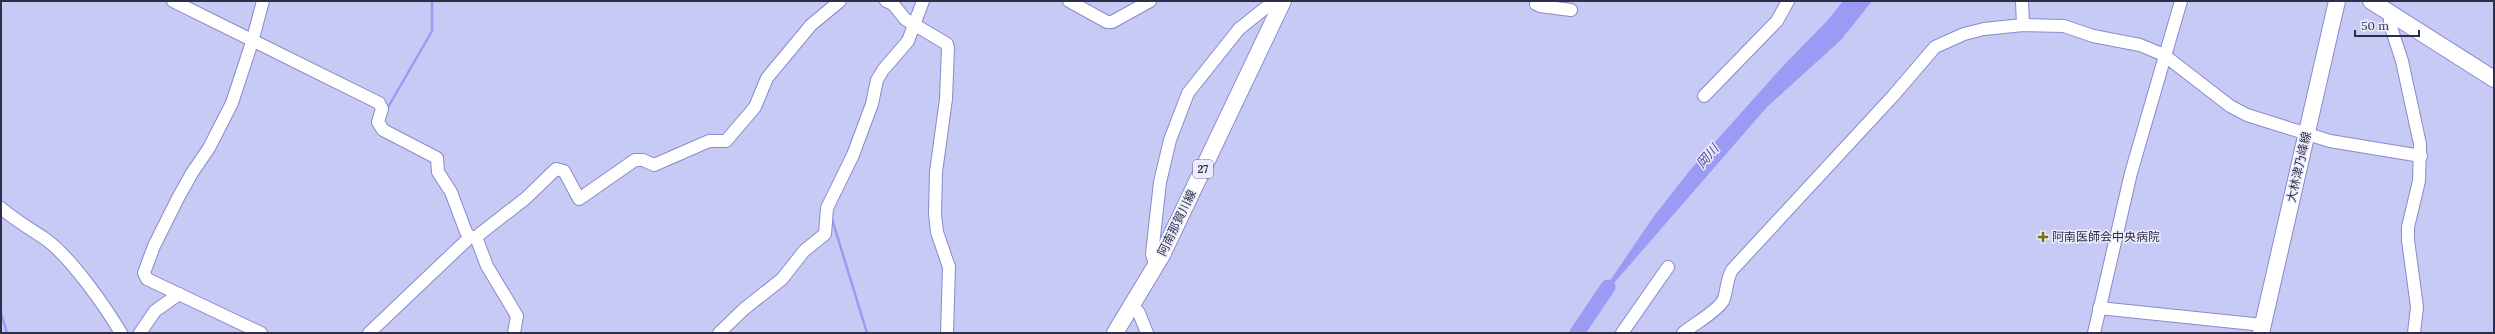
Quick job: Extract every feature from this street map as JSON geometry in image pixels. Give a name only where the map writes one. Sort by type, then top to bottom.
[{"type":"main road","name":"阿南那賀川線","points":[[1115,333],[1133,306],[1156,266],[1283,1]]},
{"type":"main road","name":"大林津乃峰線","points":[[2262,329],[2337,1]]},
{"type":"main road","points":[[2371,1],[2494,79]]},
{"type":"street","points":[[173,1],[252,42],[379,103],[382,109],[378,122],[383,130],[437,158],[438,172],[451,192],[466,232],[473,237],[487,266],[517,316],[514,333]]},
{"type":"street","points":[[258,332],[147,279],[144,273],[154,246],[178,198],[192,173],[209,148],[232,102],[252,42],[263,1]]},
{"type":"street","points":[[369,333],[473,237],[526,198],[556,169],[560,168],[564,171],[579,199],[635,160],[643,160],[654,165],[709,141],[726,141],[755,107],[767,78],[811,25],[840,1]]},
{"type":"street","points":[[886,1],[917,26],[947,44],[948,48],[945,106],[936,172],[935,214],[937,232],[949,267],[947,333]]},
{"type":"street","points":[[719,333],[744,309],[782,279],[804,251],[825,234],[827,208],[853,155],[872,104],[877,80],[882,70],[908,41],[917,26],[924,1]]},
{"type":"street","points":[[1069,1],[1107,22],[1112,22],[1150,1]]},
{"type":"street","points":[[1156,266],[1152,254],[1160,182],[1170,140],[1188,93],[1239,29],[1274,1]]},
{"type":"street","points":[[1537,1],[1536,4],[1540,6],[1571,10]]},
{"type":"street","points":[[2022,1],[2023,25]]},
{"type":"street","points":[[2094,333],[2131,173],[2164,55],[2181,1]]},
{"type":"street","points":[[1704,96],[1777,21],[1786,2]]},
{"type":"street","points":[[2390,14],[2390,24],[2402,61],[2420,144],[2421,156],[2419,181],[2408,226],[2408,240],[2416,299],[2414,333]]},
{"type":"street","points":[[1683,333],[1717,307],[1723,300],[1726,280],[1732,270],[1893,96],[1937,45],[1984,29],[2023,25],[2064,26],[2093,36],[2140,45],[2164,55],[2230,106],[2247,116],[2330,141],[2421,156]]},
{"type":"street","points":[[1,208],[15,221],[44,238],[57,250],[106,308],[121,333]]},
{"type":"street","points":[[1622,333],[1668,267]]},
{"type":"street","points":[[140,333],[155,311],[168,304],[179,294]]},
{"type":"street","points":[[1133,306],[1139,313],[1147,333]]},
{"type":"street","points":[[2099,308],[2262,329]]},
{"type":"water","points":[[1843,1],[1872,1],[1841,40],[1767,107],[1588,313],[1654,216],[1691,169],[1782,67],[1827,21]]},
{"type":"waterway","points":[[387,109],[432,31],[432,1]]},
{"type":"waterway","points":[[832,219],[867,333]]},
{"type":"waterway","name":"岡川","points":[[1577,333],[1608,287]]},
{"type":"waterway","points":[[1,313],[7,333]]},
{"type":"place","name":"阿南医師会中央病院","points":[[2043,237]]}]
